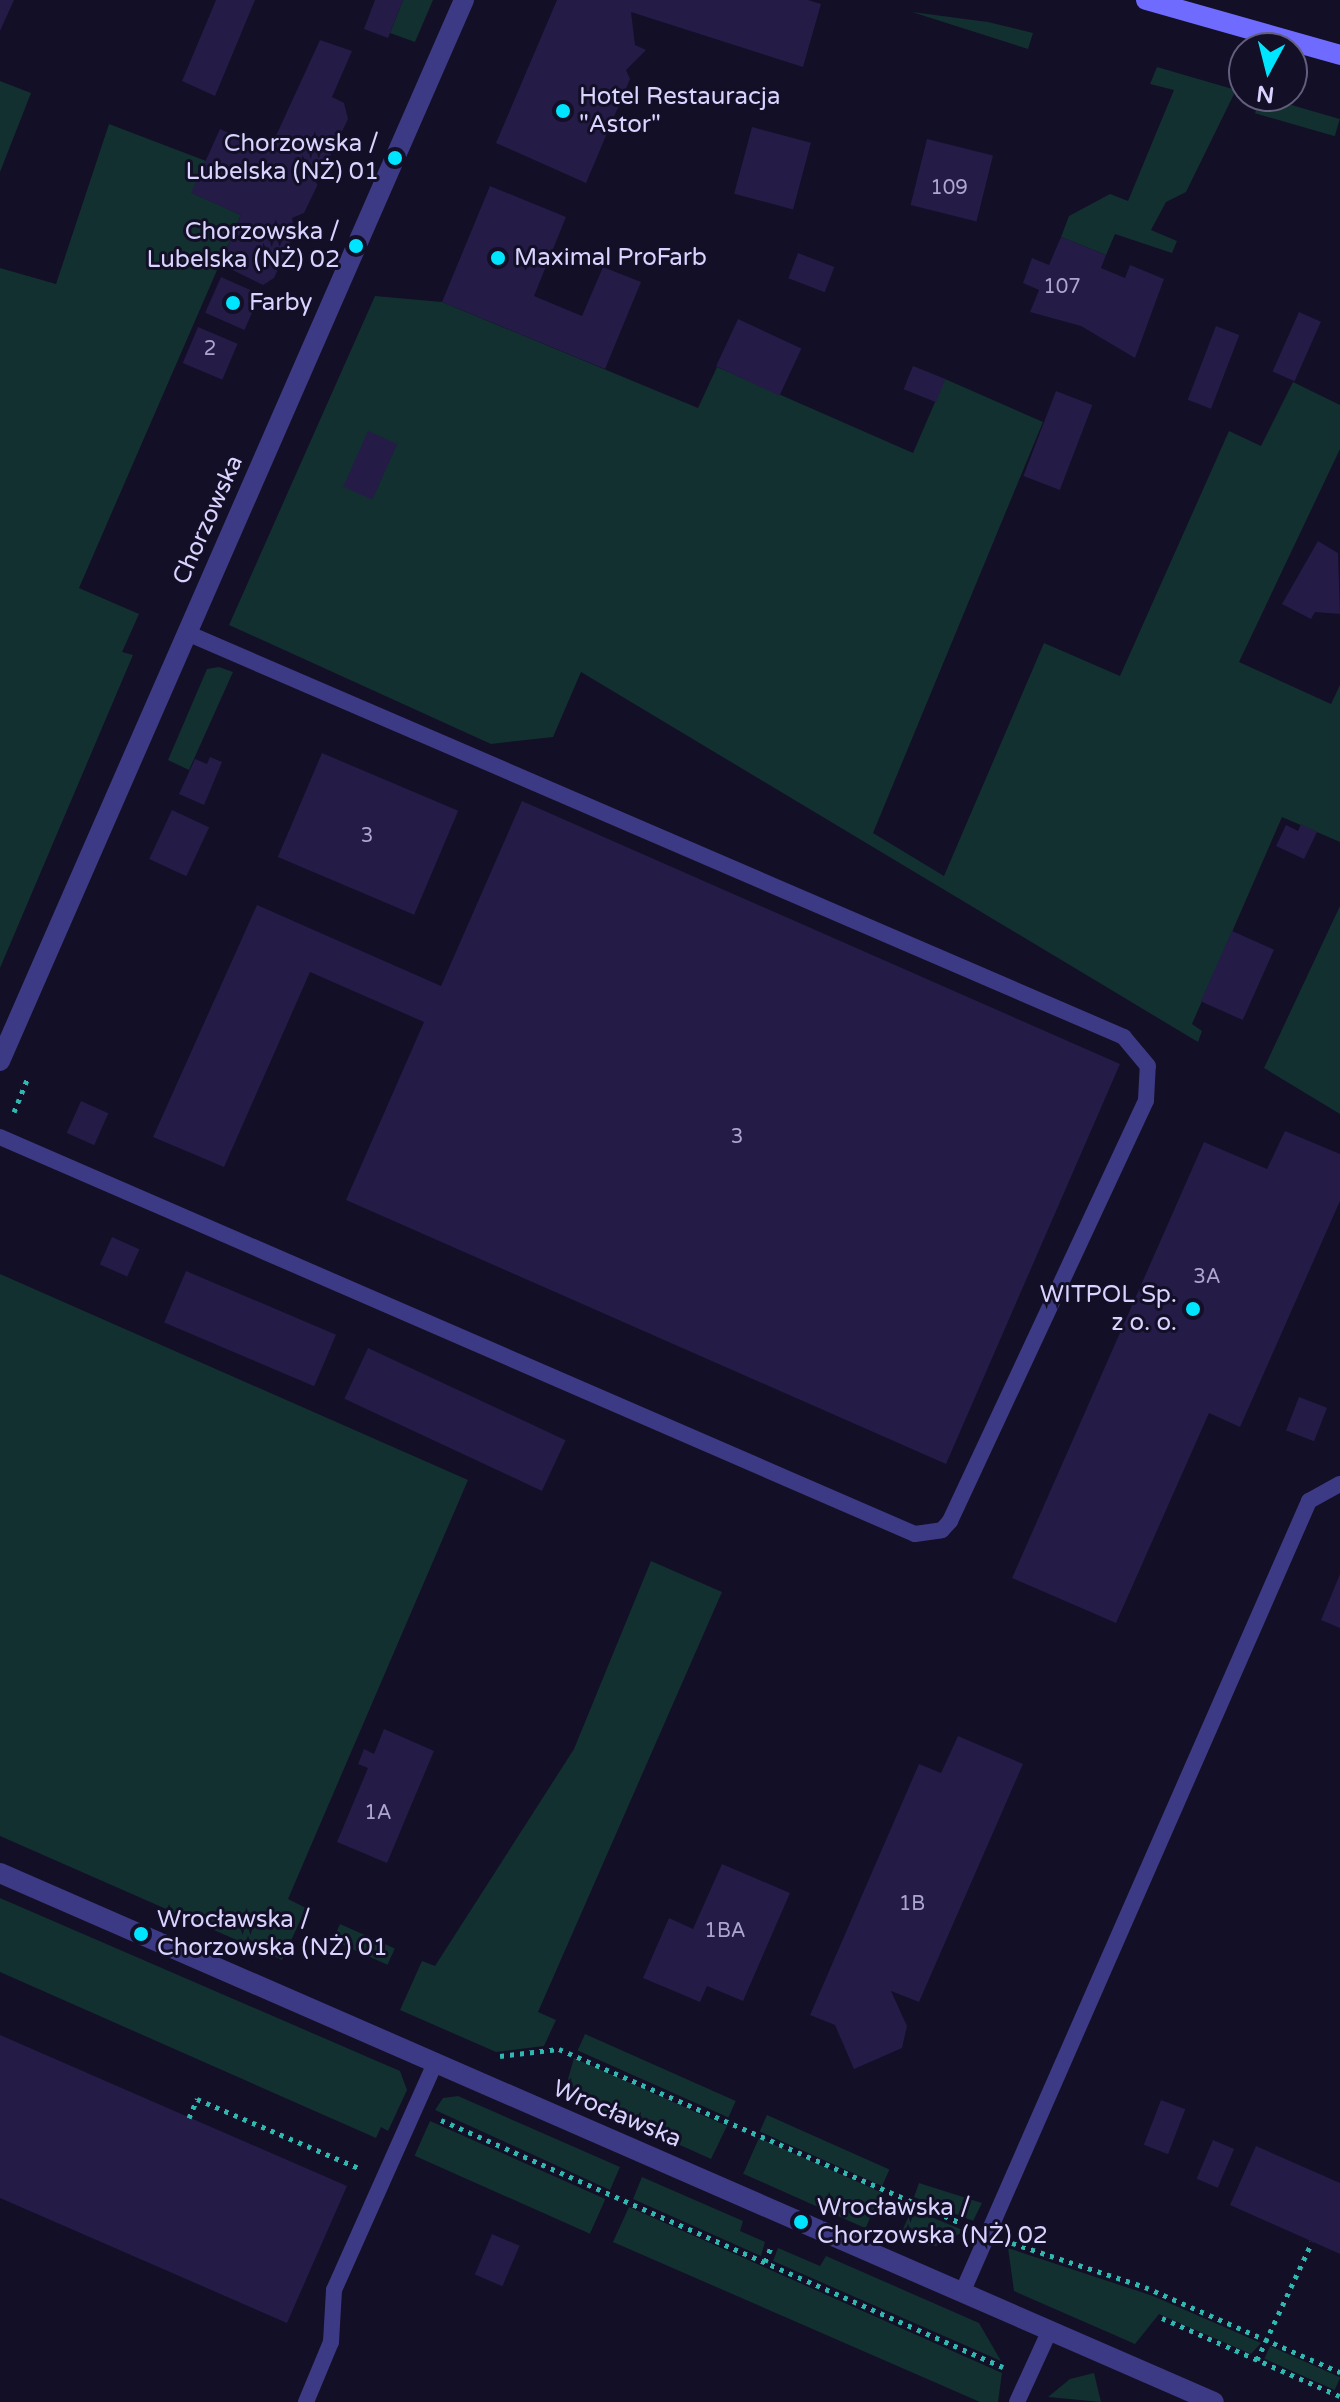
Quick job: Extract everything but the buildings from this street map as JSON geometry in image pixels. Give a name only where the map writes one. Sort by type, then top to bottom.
[{"type":"main road","points":[[1146,0],[1340,55]]},
{"type":"street","name":"Chorzowska","points":[[0,1061],[464,0]]},
{"type":"street","name":"Wrocławska","points":[[0,1873],[1214,2402]]},
{"type":"lane","points":[[0,1137],[923,1534],[950,1521],[1146,1100],[1148,1066],[1124,1037],[187,633]]},
{"type":"lane","points":[[962,2293],[1309,1501],[1340,1484]]},
{"type":"lane","points":[[306,2402],[331,2342],[334,2290],[435,2063]]},
{"type":"lane","points":[[1017,2402],[1050,2330]]},
{"type":"path","points":[[493,2057],[559,2049],[989,2235],[1145,2287],[1340,2372]]},
{"type":"path","points":[[189,2118],[197,2099],[385,2179]]},
{"type":"path","points":[[416,2109],[1002,2366],[1024,2386]]},
{"type":"path","points":[[1257,2360],[1312,2242]]},
{"type":"path","points":[[765,2262],[772,2245]]},
{"type":"path","points":[[1162,2318],[1340,2396]]},
{"type":"green space","points":[[403,0],[433,0],[415,42],[390,33]]},
{"type":"green space","points":[[912,12],[988,22],[1033,33],[1028,49]]},
{"type":"green space","points":[[1157,67],[1228,88],[1228,106],[1186,192],[1166,202],[1151,230],[1177,241],[1172,253],[1115,234],[1106,255],[1061,237],[1069,216],[1110,194],[1128,201],[1174,90],[1150,84]]},
{"type":"green space","points":[[0,81],[31,93],[0,172]]},
{"type":"green space","points":[[1308,110],[1340,119],[1335,136],[1255,112]]},
{"type":"green space","points":[[109,124],[206,161],[192,193],[241,215],[79,588],[139,614],[122,652],[133,655],[0,968],[0,268],[56,284]]},
{"type":"green space","points":[[375,296],[442,302],[698,408],[717,367],[913,453],[945,379],[1043,422],[873,833],[944,876],[1044,643],[1120,676],[1229,431],[1261,446],[1293,382],[1340,405],[1340,449],[1239,662],[1331,704],[1340,685],[1340,842],[1282,817],[1192,1024],[1202,1031],[1198,1042],[581,672],[553,737],[491,744],[229,625]]},
{"type":"green space","points":[[219,667],[233,672],[189,770],[168,760],[207,669]]},
{"type":"green space","points":[[1340,906],[1340,1114],[1264,1068]]},
{"type":"green space","points":[[0,1274],[468,1480],[288,1899],[306,1908],[282,1960],[0,1836]]},
{"type":"green space","points":[[651,1561],[722,1592],[538,2012],[556,2020],[544,2046],[496,2052],[400,2010],[422,1961],[435,1966],[574,1749]]},
{"type":"green space","points":[[0,1898],[400,2071],[407,2090],[388,2131],[381,2127],[376,2138],[0,1972]]},
{"type":"green space","points":[[340,1924],[395,1948],[387,1965],[333,1940]]},
{"type":"green space","points":[[585,2034],[736,2101],[728,2118],[578,2050]]},
{"type":"green space","points":[[574,2058],[727,2126],[711,2159],[580,2100],[568,2079]]},
{"type":"green space","points":[[458,2096],[620,2167],[610,2190],[435,2110],[443,2098]]},
{"type":"green space","points":[[767,2115],[889,2170],[882,2186],[760,2131]]},
{"type":"green space","points":[[430,2121],[605,2199],[590,2234],[415,2156]]},
{"type":"green space","points":[[759,2138],[881,2193],[866,2228],[743,2174]]},
{"type":"green space","points":[[642,2177],[743,2221],[740,2231],[765,2242],[761,2256],[633,2199]]},
{"type":"green space","points":[[919,2183],[982,2203],[973,2221],[914,2197]]},
{"type":"green space","points":[[629,2207],[1002,2373],[998,2402],[980,2402],[613,2242]]},
{"type":"green space","points":[[912,2209],[965,2231],[936,2246],[898,2240]]},
{"type":"green space","points":[[778,2248],[820,2266],[826,2256],[979,2323],[1001,2361],[773,2261]]},
{"type":"green space","points":[[1008,2248],[1153,2296],[1261,2343],[1251,2354],[1159,2314],[1135,2344],[1014,2291]]},
{"type":"green space","points":[[1270,2346],[1340,2377],[1335,2390],[1264,2359]]},
{"type":"green space","points":[[1094,2373],[1101,2402],[1048,2397],[1070,2379]]},
{"type":"place","name":"Hotel Restauracja \"Astor\"","points":[[563,111]]},
{"type":"place","name":"Chorzowska / Lubelska (NŻ) 01","points":[[395,158]]},
{"type":"place","name":"Chorzowska / Lubelska (NŻ) 02","points":[[356,246]]},
{"type":"place","name":"Maximal ProFarb","points":[[498,258]]},
{"type":"place","name":"Farby","points":[[233,303]]},
{"type":"place","name":"WITPOL Sp. z o. o.","points":[[1193,1309]]},
{"type":"place","name":"Wrocławska / Chorzowska (NŻ) 01","points":[[141,1934]]},
{"type":"place","name":"Wrocławska / Chorzowska (NŻ) 02","points":[[801,2222]]}]
